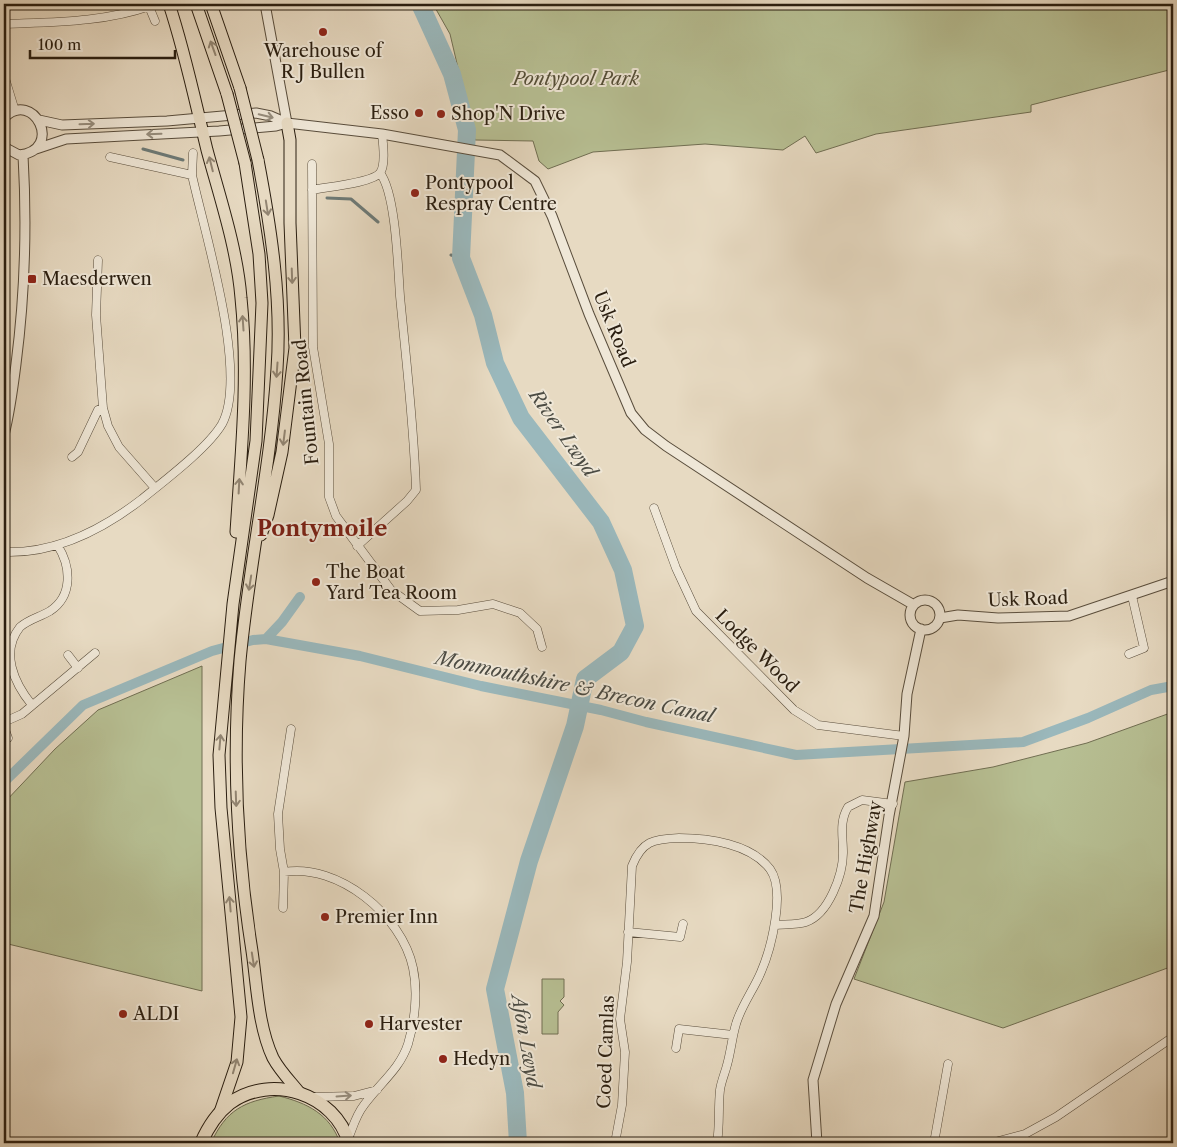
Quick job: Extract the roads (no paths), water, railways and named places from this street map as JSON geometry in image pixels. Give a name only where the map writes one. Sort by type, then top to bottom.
[{"type":"highway","points":[[201,1143],[208,1127],[220,1112],[237,1099],[256,1091],[278,1089],[305,1095],[334,1115],[349,1141]]},
{"type":"main road","points":[[169,4],[186,57],[199,118],[234,254],[242,313],[244,396],[233,604]]},
{"type":"main road","points":[[196,4],[227,94],[244,163],[259,254],[262,303],[256,441],[226,661],[219,755],[220,799],[241,1017],[237,1062],[220,1112]]},
{"type":"main road","points":[[211,4],[240,88],[258,160],[268,211],[276,302],[278,367],[240,662],[236,796],[240,861],[247,923],[268,1044],[278,1065],[305,1095]]},
{"type":"main road","points":[[254,554],[268,516],[282,452],[295,348],[290,223],[290,140],[287,123]]},
{"type":"street","points":[[265,4],[287,123]]},
{"type":"street","points":[[8,24],[93,18],[133,12],[149,5],[155,21]]},
{"type":"street","points":[[4,75],[16,111]]},
{"type":"street","points":[[4,118],[16,111],[29,112],[39,120],[62,125],[256,113],[271,116],[287,123]]},
{"type":"street","points":[[36,149],[42,138],[39,120]]},
{"type":"street","points":[[4,148],[13,154],[23,155],[66,139],[203,132],[276,126],[287,123]]},
{"type":"street","name":"Usk Road","points":[[287,123],[382,134],[476,149],[500,155],[536,180],[570,259],[606,357],[631,413],[645,430],[666,446],[867,578],[914,605],[924,600],[929,601],[938,608],[940,618],[936,625],[929,629],[921,629]]},
{"type":"street","points":[[312,190],[370,178],[380,173],[383,166],[382,134]]},
{"type":"street","points":[[4,552],[35,552],[58,546],[120,516],[155,488],[215,433],[228,410],[230,365],[224,308],[192,174],[193,153]]},
{"type":"street","points":[[4,435],[9,418],[22,316],[26,237],[23,155]]},
{"type":"street","points":[[110,157],[125,156],[192,174]]},
{"type":"street","name":"Fountain Road","points":[[312,164],[313,346],[329,444],[329,497],[336,516],[391,590],[420,611],[458,610],[493,604],[520,613],[537,629],[542,647]]},
{"type":"street","points":[[357,546],[407,501],[416,490],[415,453],[395,237],[386,185],[380,173]]},
{"type":"street","points":[[98,260],[96,315],[103,408],[108,426],[119,447],[155,488]]},
{"type":"street","points":[[72,457],[78,452],[98,410],[103,408]]},
{"type":"street","name":"Lodge Wood","points":[[654,508],[676,568],[696,611],[794,710],[818,725],[904,736]]},
{"type":"street","points":[[32,705],[13,679],[9,670],[7,651],[14,633],[20,627],[33,618],[50,611],[63,598],[67,588],[68,572],[65,560],[58,546]]},
{"type":"street","name":"Usk Road","points":[[940,618],[958,615],[998,618],[1069,616],[1173,581]]},
{"type":"street","points":[[1130,654],[1144,648],[1132,596]]},
{"type":"street","points":[[914,605],[910,616],[912,622],[921,629]]},
{"type":"street","name":"The Highway","points":[[817,1143],[813,1080],[836,1004],[874,916],[889,816],[893,804],[904,736],[907,694],[921,629]]},
{"type":"street","points":[[4,722],[22,714],[96,653]]},
{"type":"street","points":[[68,654],[78,668]]},
{"type":"street","points":[[4,727],[8,738]]},
{"type":"street","points":[[284,908],[284,872],[280,849],[278,814],[291,729]]},
{"type":"street","points":[[775,925],[807,922],[827,905],[840,876],[843,854],[841,824],[848,807],[862,800],[893,804]]},
{"type":"street","name":"Coed Camlas","points":[[615,1143],[622,1105],[625,1052],[620,1019],[632,866],[638,852],[646,844],[656,840],[679,838],[722,843],[743,849],[761,859],[771,870],[775,882],[775,925],[762,971],[736,1022],[720,1088],[717,1143]]},
{"type":"street","points":[[284,872],[298,870],[320,874],[343,882],[359,892],[384,914],[409,956],[413,968],[412,1027],[408,1045],[397,1065],[357,1116],[349,1141]]},
{"type":"street","points":[[628,932],[680,937],[683,924]]},
{"type":"street","points":[[676,1048],[679,1029],[733,1035]]},
{"type":"street","points":[[991,1143],[1025,1134],[1056,1117],[1173,1037]]},
{"type":"street","points":[[934,1143],[948,1064]]},
{"type":"street","points":[[305,1095],[354,1096],[377,1090]]},
{"type":"waterway","name":"River Lwyd","points":[[420,4],[452,74],[467,130],[461,258],[483,315],[495,363],[521,418],[601,522],[623,570],[635,626],[621,652],[585,679],[575,726],[529,861],[495,989],[515,1093],[518,1143]]},
{"type":"waterway","points":[[143,149],[183,160]]},
{"type":"waterway","points":[[327,198],[351,199],[378,222]]},
{"type":"waterway","points":[[451,255],[461,258]]},
{"type":"waterway","points":[[266,639],[282,622],[300,597]]},
{"type":"waterway","name":"Monmouthshire & Brecon Canal","points":[[4,782],[83,705],[212,651],[253,640],[266,639],[360,656],[481,686],[601,710],[646,722],[796,755],[1023,742],[1088,718],[1151,690],[1173,686]]},
{"type":"place","name":"Warehouse of R J Bullen","points":[[323,32]]},
{"type":"place","name":"Esso","points":[[419,113]]},
{"type":"place","name":"Shop'N Drive","points":[[441,114]]},
{"type":"place","name":"Pontypool Respray Centre","points":[[415,193]]},
{"type":"place","name":"Maesderwen","points":[[32,279]]},
{"type":"place","name":"The Boat Yard Tea Room","points":[[316,582]]},
{"type":"place","name":"Premier Inn","points":[[325,917]]},
{"type":"place","name":"ALDI","points":[[123,1014]]},
{"type":"place","name":"Harvester","points":[[369,1024]]},
{"type":"place","name":"Hedyn","points":[[443,1059]]},
{"type":"district","name":"Pontymoile","points":[[322,528]]},
{"type":"park label","name":"Pontypool Park","points":[[576,79]]},
{"type":"water label","name":"Afon Lwyd","points":[[526,1041]]}]
